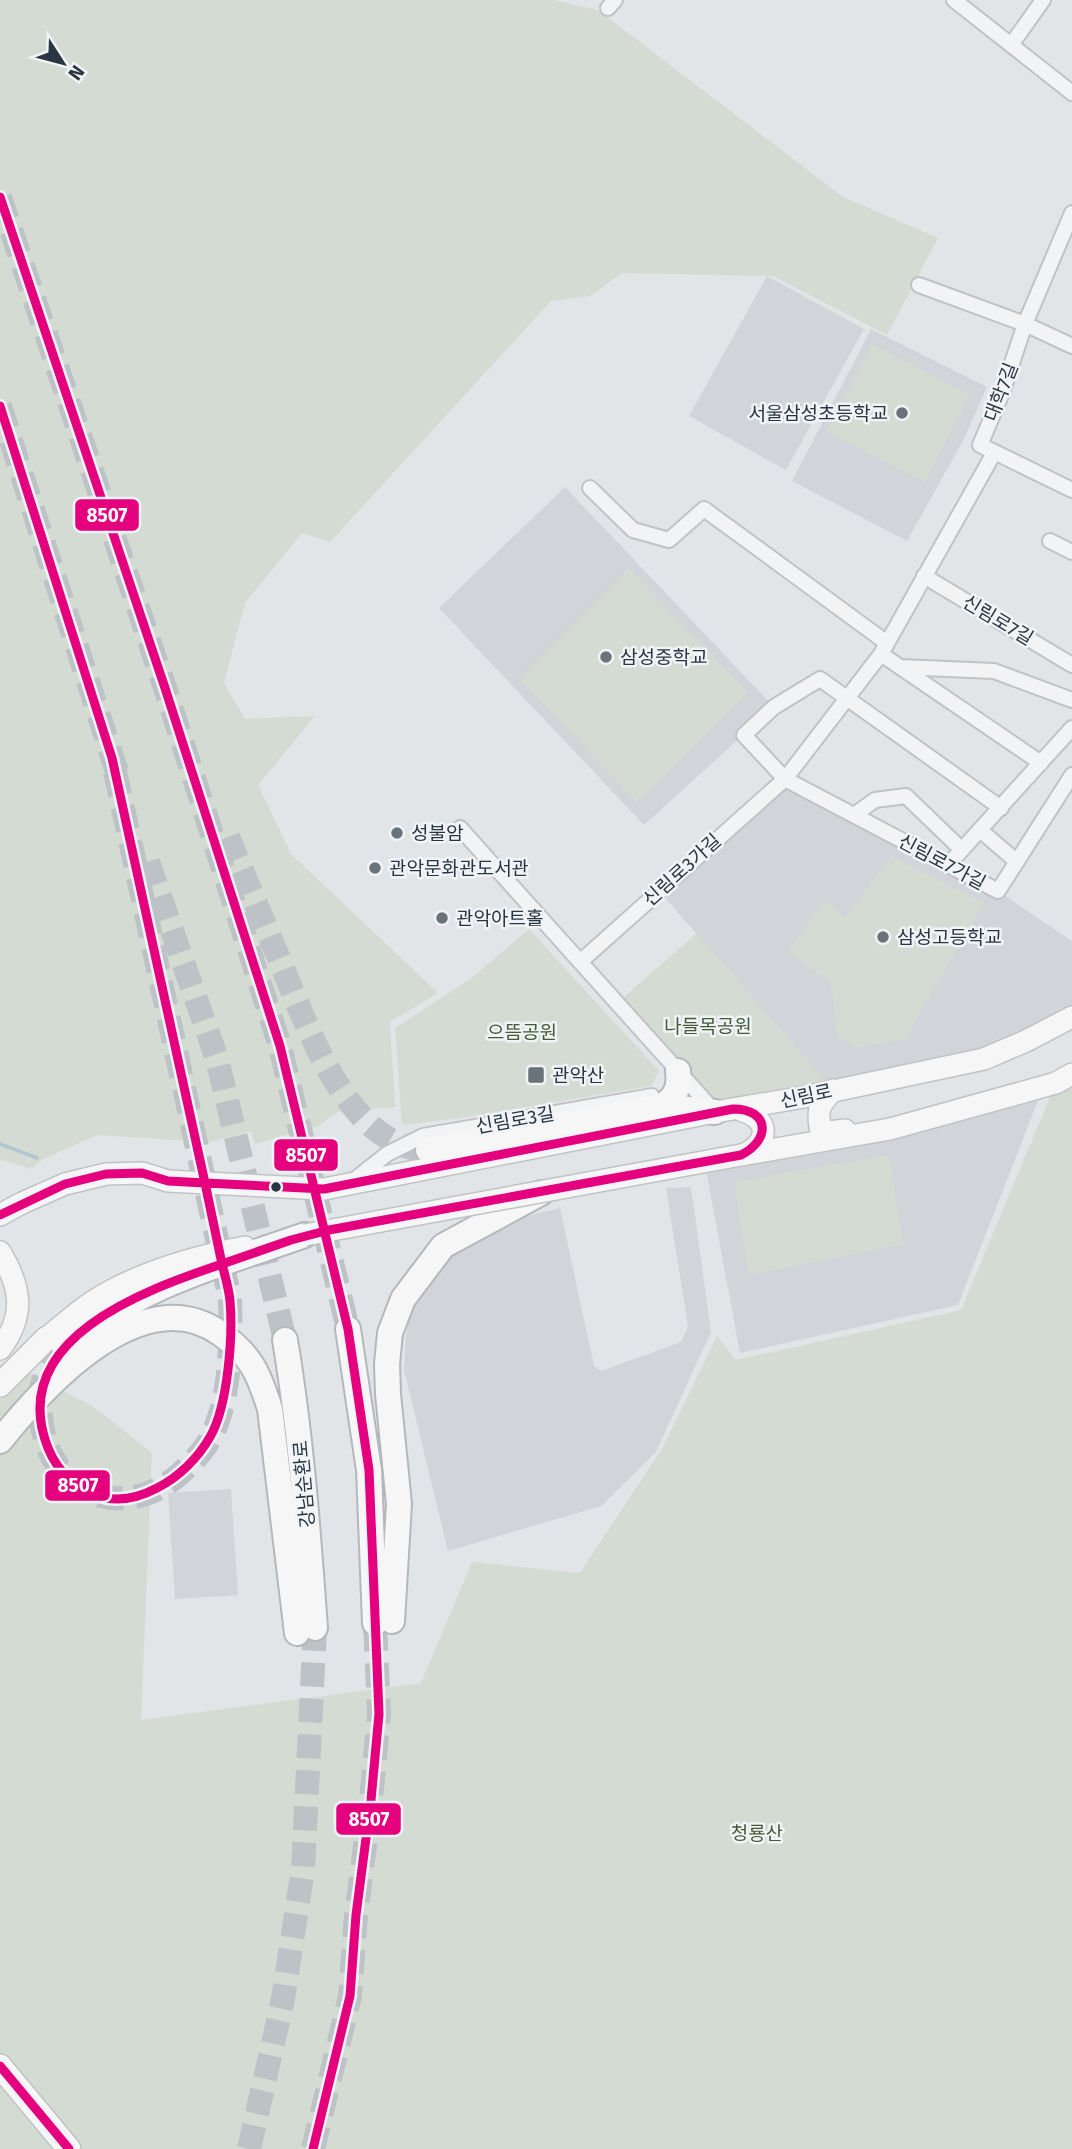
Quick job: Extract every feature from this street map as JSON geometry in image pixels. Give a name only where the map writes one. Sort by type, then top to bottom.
[{"type":"highway","points":[[662,1106],[676,1092],[678,1071]]},
{"type":"highway","points":[[429,1150],[662,1106],[715,1112]]},
{"type":"highway","points":[[348,1329],[369,1470],[384,1622],[399,1504],[388,1394],[390,1333],[403,1299],[443,1246],[546,1190]]},
{"type":"highway","points":[[55,1343],[165,1284],[305,1235]]},
{"type":"highway","name":"강남순환로","points":[[0,1441],[62,1375],[102,1343],[122,1331],[156,1319],[188,1319],[212,1327],[240,1348],[261,1379],[270,1409],[306,1631],[304,1476],[297,1410],[285,1340]]},
{"type":"main road","name":"신림로","points":[[0,1215],[65,1184],[106,1174],[142,1173],[168,1181],[324,1189],[715,1112],[740,1110],[984,1059],[1072,1017]]},
{"type":"main road","points":[[305,1235],[890,1129],[1056,1083],[1072,1074]]},
{"type":"main road","points":[[833,1090],[818,1112],[820,1126],[829,1132],[855,1129],[869,1133]]},
{"type":"main road","points":[[740,1110],[755,1115],[764,1128],[758,1146],[741,1156]]},
{"type":"main road","points":[[0,1252],[13,1275],[18,1306],[14,1324],[0,1349]]},
{"type":"main road","points":[[0,1385],[55,1343]]},
{"type":"main road","points":[[0,2066],[69,2149]]},
{"type":"street","points":[[955,0],[1072,93]]},
{"type":"street","points":[[1011,45],[1043,0]]},
{"type":"street","name":"대학7길","points":[[993,453],[979,445],[1002,393],[1025,324],[1072,213]]},
{"type":"street","points":[[919,285],[1025,324],[1072,346]]},
{"type":"street","points":[[993,453],[1072,490]]},
{"type":"street","name":"신림로3가길","points":[[580,962],[785,779],[884,649],[993,453]]},
{"type":"street","points":[[590,488],[633,530],[669,540],[704,509],[884,649],[900,667],[1041,763]]},
{"type":"street","points":[[1050,541],[1072,552]]},
{"type":"street","name":"신림로7길","points":[[924,576],[1072,665]]},
{"type":"street","points":[[900,667],[995,671],[1072,700]]},
{"type":"street","points":[[785,779],[744,735],[774,706],[820,679],[1000,808]]},
{"type":"street","points":[[948,865],[1072,728]]},
{"type":"street","name":"신림로7가길","points":[[785,779],[998,891],[1072,775]]},
{"type":"street","name":"신림로7가길","points":[[854,816],[875,800],[906,796],[962,850]]},
{"type":"street","points":[[460,828],[715,1112]]},
{"type":"street","name":"신림로7가길","points":[[980,830],[1017,862]]},
{"type":"street","name":"신림로3길","points":[[351,1182],[387,1154],[423,1136],[662,1094],[674,1084],[678,1071]]},
{"type":"shaded area","points":[[767,276],[864,329],[786,470],[689,416]]},
{"type":"shaded area","name":"서울삼성초등학교","points":[[871,329],[987,387],[964,439],[907,541],[792,481]]},
{"type":"shaded area","name":"삼성중학교","points":[[565,487],[774,707],[644,825],[439,608]]},
{"type":"shaded area","name":"삼성고등학교","points":[[785,779],[998,891],[1072,941],[1072,1017],[1026,1041],[833,1090],[659,891]]},
{"type":"shaded area","points":[[1039,1098],[958,1305],[740,1353],[706,1170]]},
{"type":"shaded area","points":[[691,1187],[711,1332],[656,1452],[601,1506],[448,1551],[404,1370],[410,1315],[425,1276],[486,1226],[560,1208],[594,1366],[601,1371],[681,1342],[688,1327],[666,1188]]},
{"type":"shaded area","points":[[231,1489],[238,1595],[175,1599],[168,1493]]},
{"type":"green space","points":[[0,0],[553,0],[598,10],[843,197],[938,238],[887,335],[773,276],[622,273],[590,296],[551,301],[330,542],[302,533],[245,603],[224,683],[245,719],[315,716],[258,785],[291,854],[438,993],[390,1022],[395,1107],[337,1112],[319,1126],[255,1144],[251,1131],[210,1142],[97,1135],[43,1159],[31,1169],[0,1159]]},
{"type":"green space","points":[[872,344],[970,395],[925,482],[827,432]]},
{"type":"green space","points":[[629,568],[748,693],[636,802],[519,678]]},
{"type":"green space","points":[[891,856],[984,903],[905,1039],[855,1048],[837,1035],[831,983],[788,952],[824,901],[846,918]]},
{"type":"green space","name":"으뜸공원","points":[[529,929],[659,1071],[651,1086],[461,1118],[402,1125],[395,1028],[469,980]]},
{"type":"green space","name":"나들목공원","points":[[697,933],[833,1090],[715,1112],[617,1003]]},
{"type":"green space","name":"청룡산","points":[[1072,1074],[1072,2149],[0,2149],[0,1385],[17,1367],[94,1407],[152,1453],[141,1720],[421,1683],[472,1562],[580,1573],[663,1447],[717,1336],[736,1360],[961,1310],[1056,1083]]},
{"type":"green space","points":[[889,1155],[903,1244],[749,1275],[734,1182]]},
{"type":"waterway","points":[[0,1144],[37,1158]]},
{"type":"tunnel","points":[[0,197],[165,688],[280,1046],[348,1329]]},
{"type":"tunnel","points":[[0,406],[117,772]]},
{"type":"tunnel","points":[[64,1348],[42,1383],[40,1397],[46,1443],[57,1465],[73,1482],[92,1493],[114,1498],[137,1497],[160,1488],[199,1455],[212,1435],[223,1404],[230,1350],[230,1299],[112,758]]},
{"type":"tunnel","points":[[228,837],[303,1016],[333,1078],[352,1106],[374,1129],[399,1144],[428,1150]]},
{"type":"tunnel","points":[[148,862],[217,1059],[285,1340]]},
{"type":"tunnel","points":[[313,2149],[350,1996],[356,1915],[379,1714],[375,1623]]},
{"type":"tunnel","points":[[249,2149],[283,1999],[303,1869],[315,1628]]},
{"type":"transit line","name":"8507","points":[[0,197],[165,688],[280,1046],[348,1329],[369,1470],[379,1714],[356,1915],[350,1996],[313,2149]]},
{"type":"transit line","name":"8507","points":[[0,406],[112,758],[205,1183]]},
{"type":"transit line","name":"8507","points":[[205,1183],[324,1189],[733,1109],[754,1114],[762,1126],[758,1141],[741,1155],[329,1230],[222,1264]]},
{"type":"transit line","name":"8507","points":[[0,1215],[65,1184],[106,1174],[142,1173],[168,1181],[205,1183]]},
{"type":"transit line","name":"8507","points":[[205,1183],[222,1264]]},
{"type":"transit line","name":"8507","points":[[222,1264],[230,1301],[230,1351],[221,1408],[205,1445],[173,1478],[139,1495],[119,1499],[106,1498],[78,1486],[57,1466],[52,1457],[40,1410],[46,1377],[64,1349],[90,1325],[122,1305],[156,1288],[222,1264]]},
{"type":"transit line","name":"8507","points":[[0,2066],[69,2149]]},
{"type":"place","name":"서울삼성초등학교","points":[[902,413]]},
{"type":"place","name":"삼성중학교","points":[[606,657]]},
{"type":"place","name":"성불암","points":[[397,833]]},
{"type":"place","name":"관악문화관도서관","points":[[375,868]]},
{"type":"place","name":"관악아트홀","points":[[442,918]]},
{"type":"place","name":"삼성고등학교","points":[[883,937]]},
{"type":"place","name":"관악산","points":[[536,1075]]}]
